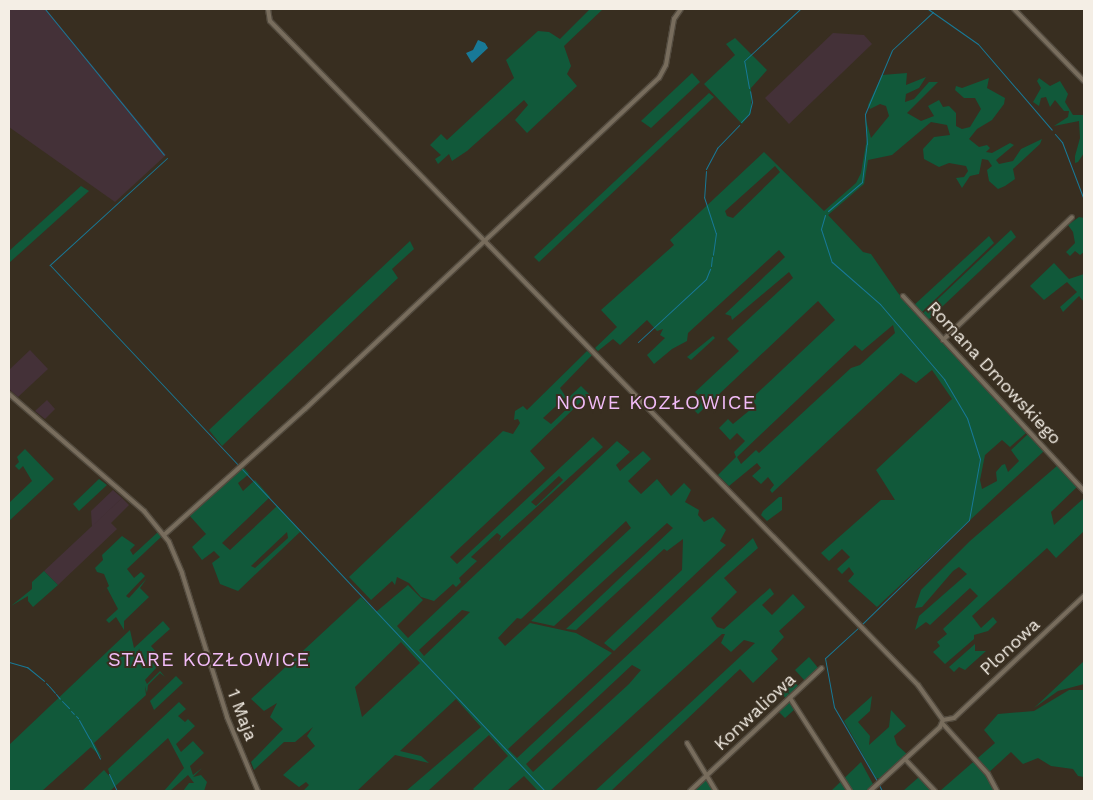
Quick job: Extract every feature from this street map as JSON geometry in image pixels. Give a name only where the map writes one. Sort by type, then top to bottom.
[{"type":"street","points":[[268,9],[270,22],[918,685],[943,722],[988,774],[997,791]]},
{"type":"street","points":[[164,535],[659,78],[666,65],[674,19],[681,9]]},
{"type":"street","points":[[1014,9],[1084,81]]},
{"type":"street","points":[[943,340],[1072,217]]},
{"type":"street","name":"Romana Dmowskiego","points":[[903,296],[1084,491]]},
{"type":"street","name":"1 Maja","points":[[9,394],[144,511],[164,535],[178,562],[227,717],[258,791]]},
{"type":"street","name":"Plonowa","points":[[943,722],[954,718],[1084,596]]},
{"type":"street","name":"Konwaliowa","points":[[690,791],[822,668]]},
{"type":"street","points":[[790,698],[850,791]]},
{"type":"street","points":[[870,791],[943,722]]},
{"type":"street","points":[[687,742],[716,791]]},
{"type":"street","points":[[905,759],[935,791]]},
{"type":"shaded area","points":[[9,9],[46,9],[166,155],[115,202],[9,127]]},
{"type":"shaded area","points":[[833,33],[864,35],[872,44],[789,124],[765,98]]},
{"type":"shaded area","points":[[30,350],[48,369],[18,397],[9,389],[9,370]]},
{"type":"shaded area","points":[[47,400],[55,409],[45,419],[35,411]]},
{"type":"shaded area","points":[[113,490],[122,498],[92,527],[91,511]]},
{"type":"shaded area","points":[[122,498],[129,505],[111,523],[117,529],[58,585],[44,571]]},
{"type":"green space","points":[[590,9],[603,9],[564,46],[571,66],[567,74],[577,86],[527,133],[515,120],[528,105],[524,100],[467,151],[452,161],[449,154],[438,164],[435,159],[441,155],[430,145],[441,134],[447,140],[514,78],[506,60],[538,31],[549,32],[560,39]]},
{"type":"green space","points":[[735,38],[767,70],[751,88],[751,113],[742,124],[704,84],[735,55],[726,44]]},
{"type":"green space","points":[[692,73],[700,82],[651,128],[641,121]]},
{"type":"green space","points":[[907,73],[906,85],[926,77],[919,88],[906,94],[905,102],[914,99],[929,82],[938,82],[907,113],[921,121],[934,116],[928,106],[939,100],[943,107],[949,106],[956,113],[956,126],[962,129],[970,127],[981,109],[975,98],[964,98],[955,90],[956,86],[962,88],[989,78],[987,88],[1005,98],[1004,104],[992,120],[977,129],[969,139],[979,147],[987,145],[990,148],[986,152],[992,153],[1010,143],[1014,145],[996,160],[999,164],[1013,161],[1021,149],[1042,139],[1040,144],[1013,169],[1015,179],[1005,186],[998,189],[989,181],[987,170],[992,166],[988,160],[982,159],[979,174],[970,176],[962,188],[956,178],[964,177],[968,171],[966,166],[949,163],[939,167],[924,159],[923,149],[934,137],[950,135],[947,125],[931,122],[892,155],[868,160],[864,184],[828,215],[863,252],[871,254],[898,293],[1026,433],[1010,447],[1002,440],[985,455],[980,480],[982,489],[997,481],[996,472],[1002,465],[1005,464],[1008,472],[1019,461],[1011,450],[1028,434],[1044,451],[877,607],[848,581],[854,574],[849,567],[842,574],[837,569],[850,557],[842,549],[829,561],[821,553],[881,500],[895,500],[876,470],[952,399],[932,370],[916,383],[901,373],[772,493],[770,490],[774,485],[768,477],[761,484],[752,476],[761,468],[757,463],[729,486],[718,475],[736,457],[734,452],[745,441],[737,433],[730,440],[719,428],[728,419],[733,424],[756,405],[751,399],[835,320],[818,301],[698,414],[691,407],[701,398],[695,392],[739,351],[727,339],[793,278],[789,272],[732,320],[731,316],[725,314],[785,257],[779,250],[688,333],[687,341],[672,349],[654,364],[647,355],[665,338],[660,335],[663,329],[657,331],[647,320],[620,345],[613,339],[598,351],[595,348],[617,327],[601,310],[674,245],[670,240],[764,152],[824,211],[856,183],[861,173],[867,138],[865,117],[871,138],[889,116],[886,106],[880,104],[870,109],[868,105],[882,75]],"holes":[[[775,166],[780,172],[733,218],[727,216],[725,211]],[[893,325],[895,333],[860,365],[851,368],[759,453],[756,450],[741,464],[737,457],[855,345],[862,351]]]},
{"type":"green space","points":[[1039,78],[1050,86],[1060,81],[1068,94],[1065,102],[1073,115],[1084,115],[1084,153],[1078,162],[1075,163],[1080,138],[1079,121],[1054,126],[1068,117],[1069,111],[1064,111],[1055,100],[1050,107],[1046,97],[1041,98],[1039,106],[1033,102],[1041,88],[1037,81]]},
{"type":"green space","points":[[709,93],[714,97],[539,262],[534,257]]},
{"type":"green space","points":[[81,186],[89,191],[9,263],[9,251]]},
{"type":"green space","points":[[1079,217],[1084,218],[1084,252],[1080,255],[1075,251],[1070,256],[1066,252],[1075,243],[1073,232],[1068,225]]},
{"type":"green space","points":[[1011,230],[1016,237],[927,321],[922,314]]},
{"type":"green space","points":[[989,236],[994,243],[921,313],[913,306]]},
{"type":"green space","points":[[410,241],[414,249],[392,269],[398,278],[222,446],[209,430]]},
{"type":"green space","points":[[1054,263],[1069,279],[1084,274],[1084,302],[1079,296],[1063,312],[1060,307],[1077,292],[1067,282],[1044,300],[1030,286]]},
{"type":"green space","points":[[713,336],[715,338],[691,360],[687,357]]},
{"type":"green space","points":[[587,351],[592,355],[560,388],[566,397],[543,418],[551,424],[572,404],[568,398],[581,386],[589,394],[530,451],[545,468],[450,557],[457,564],[593,437],[603,447],[499,541],[501,536],[497,533],[471,557],[477,561],[459,578],[461,582],[456,587],[453,584],[434,601],[421,597],[409,583],[397,577],[395,585],[392,581],[371,600],[349,577],[503,431],[513,434],[520,423],[518,419],[514,420],[515,411],[523,406],[527,410]],"holes":[[[559,476],[563,480],[536,506],[531,502]]]},
{"type":"green space","points":[[617,441],[630,452],[616,465],[620,471],[643,451],[651,459],[628,481],[641,494],[657,479],[671,496],[684,483],[691,490],[685,502],[699,510],[698,515],[704,522],[713,517],[726,530],[720,541],[726,545],[614,651],[604,643],[682,570],[683,539],[667,551],[664,549],[576,630],[566,629],[673,528],[667,523],[554,626],[531,621],[631,528],[626,521],[521,619],[517,618],[498,638],[505,646],[530,623],[576,633],[612,653],[508,749],[517,758],[753,538],[758,548],[724,578],[737,592],[711,618],[717,627],[724,629],[770,588],[774,594],[762,605],[772,615],[793,594],[805,607],[779,631],[784,637],[771,651],[778,659],[753,683],[740,669],[611,791],[595,791],[755,643],[744,640],[731,652],[721,643],[725,634],[722,634],[550,791],[538,791],[524,776],[507,791],[475,791],[473,789],[508,756],[489,735],[428,791],[406,791],[481,727],[456,699],[400,751],[421,756],[429,763],[395,755],[357,791],[303,791],[309,785],[306,782],[299,787],[283,775],[315,746],[307,736],[313,727],[295,742],[284,742],[254,770],[251,762],[283,729],[270,717],[277,703],[264,711],[251,699],[361,597],[376,612],[408,585],[423,600],[397,626],[408,638]],"holes":[[[462,610],[470,612],[424,656],[419,650]],[[401,642],[420,663],[362,717],[355,687]],[[632,665],[641,670],[629,684],[533,772],[526,764]]]},
{"type":"green space","points":[[25,449],[54,479],[9,521],[9,503],[32,481],[23,466],[19,470],[15,466],[19,462],[17,457]]},
{"type":"green space","points":[[1058,465],[1078,486],[1051,512],[1054,525],[1084,498],[1084,531],[1056,558],[1047,548],[972,616],[981,628],[993,617],[997,622],[988,631],[974,635],[974,639],[945,664],[933,652],[940,646],[937,642],[947,634],[943,629],[978,596],[970,588],[930,625],[926,622],[915,630],[919,616],[967,574],[959,567],[953,571],[922,607],[915,608],[921,590],[970,541]]},
{"type":"green space","points":[[243,467],[249,474],[238,483],[243,491],[255,480],[270,497],[222,543],[230,550],[277,506],[301,531],[238,591],[220,584],[212,563],[220,557],[214,551],[202,560],[192,547],[206,534],[189,515]],"holes":[[[287,532],[288,538],[255,568],[251,566]]]},
{"type":"green space","points":[[99,479],[107,485],[79,511],[73,504]]},
{"type":"green space","points":[[779,497],[782,497],[782,510],[767,521],[761,515],[763,511]]},
{"type":"green space","points":[[158,532],[161,537],[127,569],[134,578],[141,572],[145,576],[126,596],[129,598],[147,578],[140,588],[149,597],[124,621],[124,630],[116,617],[109,623],[106,620],[118,609],[107,588],[94,600],[109,586],[104,574],[97,572],[95,568],[103,560],[102,555],[122,536],[135,545],[130,550],[133,555]]},
{"type":"green space","points":[[44,571],[58,585],[33,607],[28,601],[28,596],[11,606],[32,589],[32,582]]},
{"type":"green space","points":[[163,621],[170,629],[151,646],[157,653],[151,660],[157,667],[145,680],[147,684],[160,671],[165,677],[160,673],[148,685],[147,693],[145,686],[146,695],[94,743],[102,758],[91,747],[42,791],[9,791],[9,745],[130,630],[134,648]]},
{"type":"green space","points":[[975,644],[975,651],[986,651],[965,670],[959,667],[954,672],[949,667]]},
{"type":"green space","points":[[809,657],[819,669],[805,681],[795,670]]},
{"type":"green space","points":[[1084,661],[1084,684],[1058,691],[1034,708]]},
{"type":"green space","points":[[176,676],[183,683],[154,710],[150,701]]},
{"type":"green space","points":[[789,676],[799,687],[786,699],[776,687]]},
{"type":"green space","points":[[1069,690],[1084,690],[1084,777],[1078,776],[1073,769],[1051,766],[1038,758],[1023,764],[1011,752],[986,775],[995,791],[940,791],[995,743],[984,730],[998,714],[1034,711]]},
{"type":"green space","points":[[872,696],[870,711],[858,722],[870,736],[869,745],[889,727],[891,710],[906,726],[894,736],[897,745],[908,755],[882,779],[876,778],[844,721]]},
{"type":"green space","points":[[179,702],[186,709],[178,716],[185,722],[188,719],[195,726],[176,744],[181,752],[193,741],[204,753],[190,766],[193,775],[202,768],[193,777],[201,775],[207,782],[204,791],[183,791],[189,783],[194,783],[188,775],[170,791],[164,791],[184,768],[168,738],[110,791],[82,791],[104,770],[111,778],[108,769]]},
{"type":"green space","points":[[790,702],[795,709],[785,718],[778,711]]},
{"type":"green space","points":[[861,762],[874,786],[868,791],[831,791]]},
{"type":"green space","points":[[919,777],[933,791],[903,791]]},
{"type":"green space","points":[[706,779],[715,791],[692,791],[703,781]]},
{"type":"water","points":[[478,40],[485,43],[488,48],[472,63],[466,53],[473,50]]},
{"type":"waterway","points":[[45,9],[164,155]]},
{"type":"waterway","points":[[749,88],[744,61],[800,9]]},
{"type":"waterway","points":[[928,9],[978,44],[1052,130]]},
{"type":"waterway","points":[[828,211],[862,182],[867,144],[865,114],[892,50],[933,12]]},
{"type":"waterway","points":[[741,122],[749,114],[752,102],[750,91]]},
{"type":"waterway","points":[[706,169],[717,148],[739,125]]},
{"type":"waterway","points":[[1055,134],[1062,142],[1084,200]]},
{"type":"waterway","points":[[167,158],[50,265],[545,791]]},
{"type":"waterway","points":[[706,171],[704,197],[716,233],[713,255]]},
{"type":"waterway","points":[[825,215],[821,229],[832,262],[880,304],[944,379],[967,418],[980,459],[969,520],[862,624]]},
{"type":"waterway","points":[[711,266],[712,257]]},
{"type":"waterway","points":[[638,342],[706,279],[710,269]]},
{"type":"waterway","points":[[859,627],[825,658],[834,707],[877,781]]},
{"type":"waterway","points":[[9,662],[27,667],[44,681]]},
{"type":"waterway","points":[[49,686],[55,693]]},
{"type":"waterway","points":[[56,694],[60,699]]},
{"type":"waterway","points":[[62,701],[69,708]]},
{"type":"waterway","points":[[71,711],[74,714]]},
{"type":"waterway","points":[[79,720],[89,738]]},
{"type":"waterway","points":[[90,739],[100,759]]},
{"type":"waterway","points":[[109,774],[116,789]]},
{"type":"waterway","points":[[879,785],[882,791]]},
{"type":"district","name":"NOWE KOZŁOWICE","points":[[656,402]]},
{"type":"district","name":"STARE KOZŁOWICE","points":[[209,659]]}]
